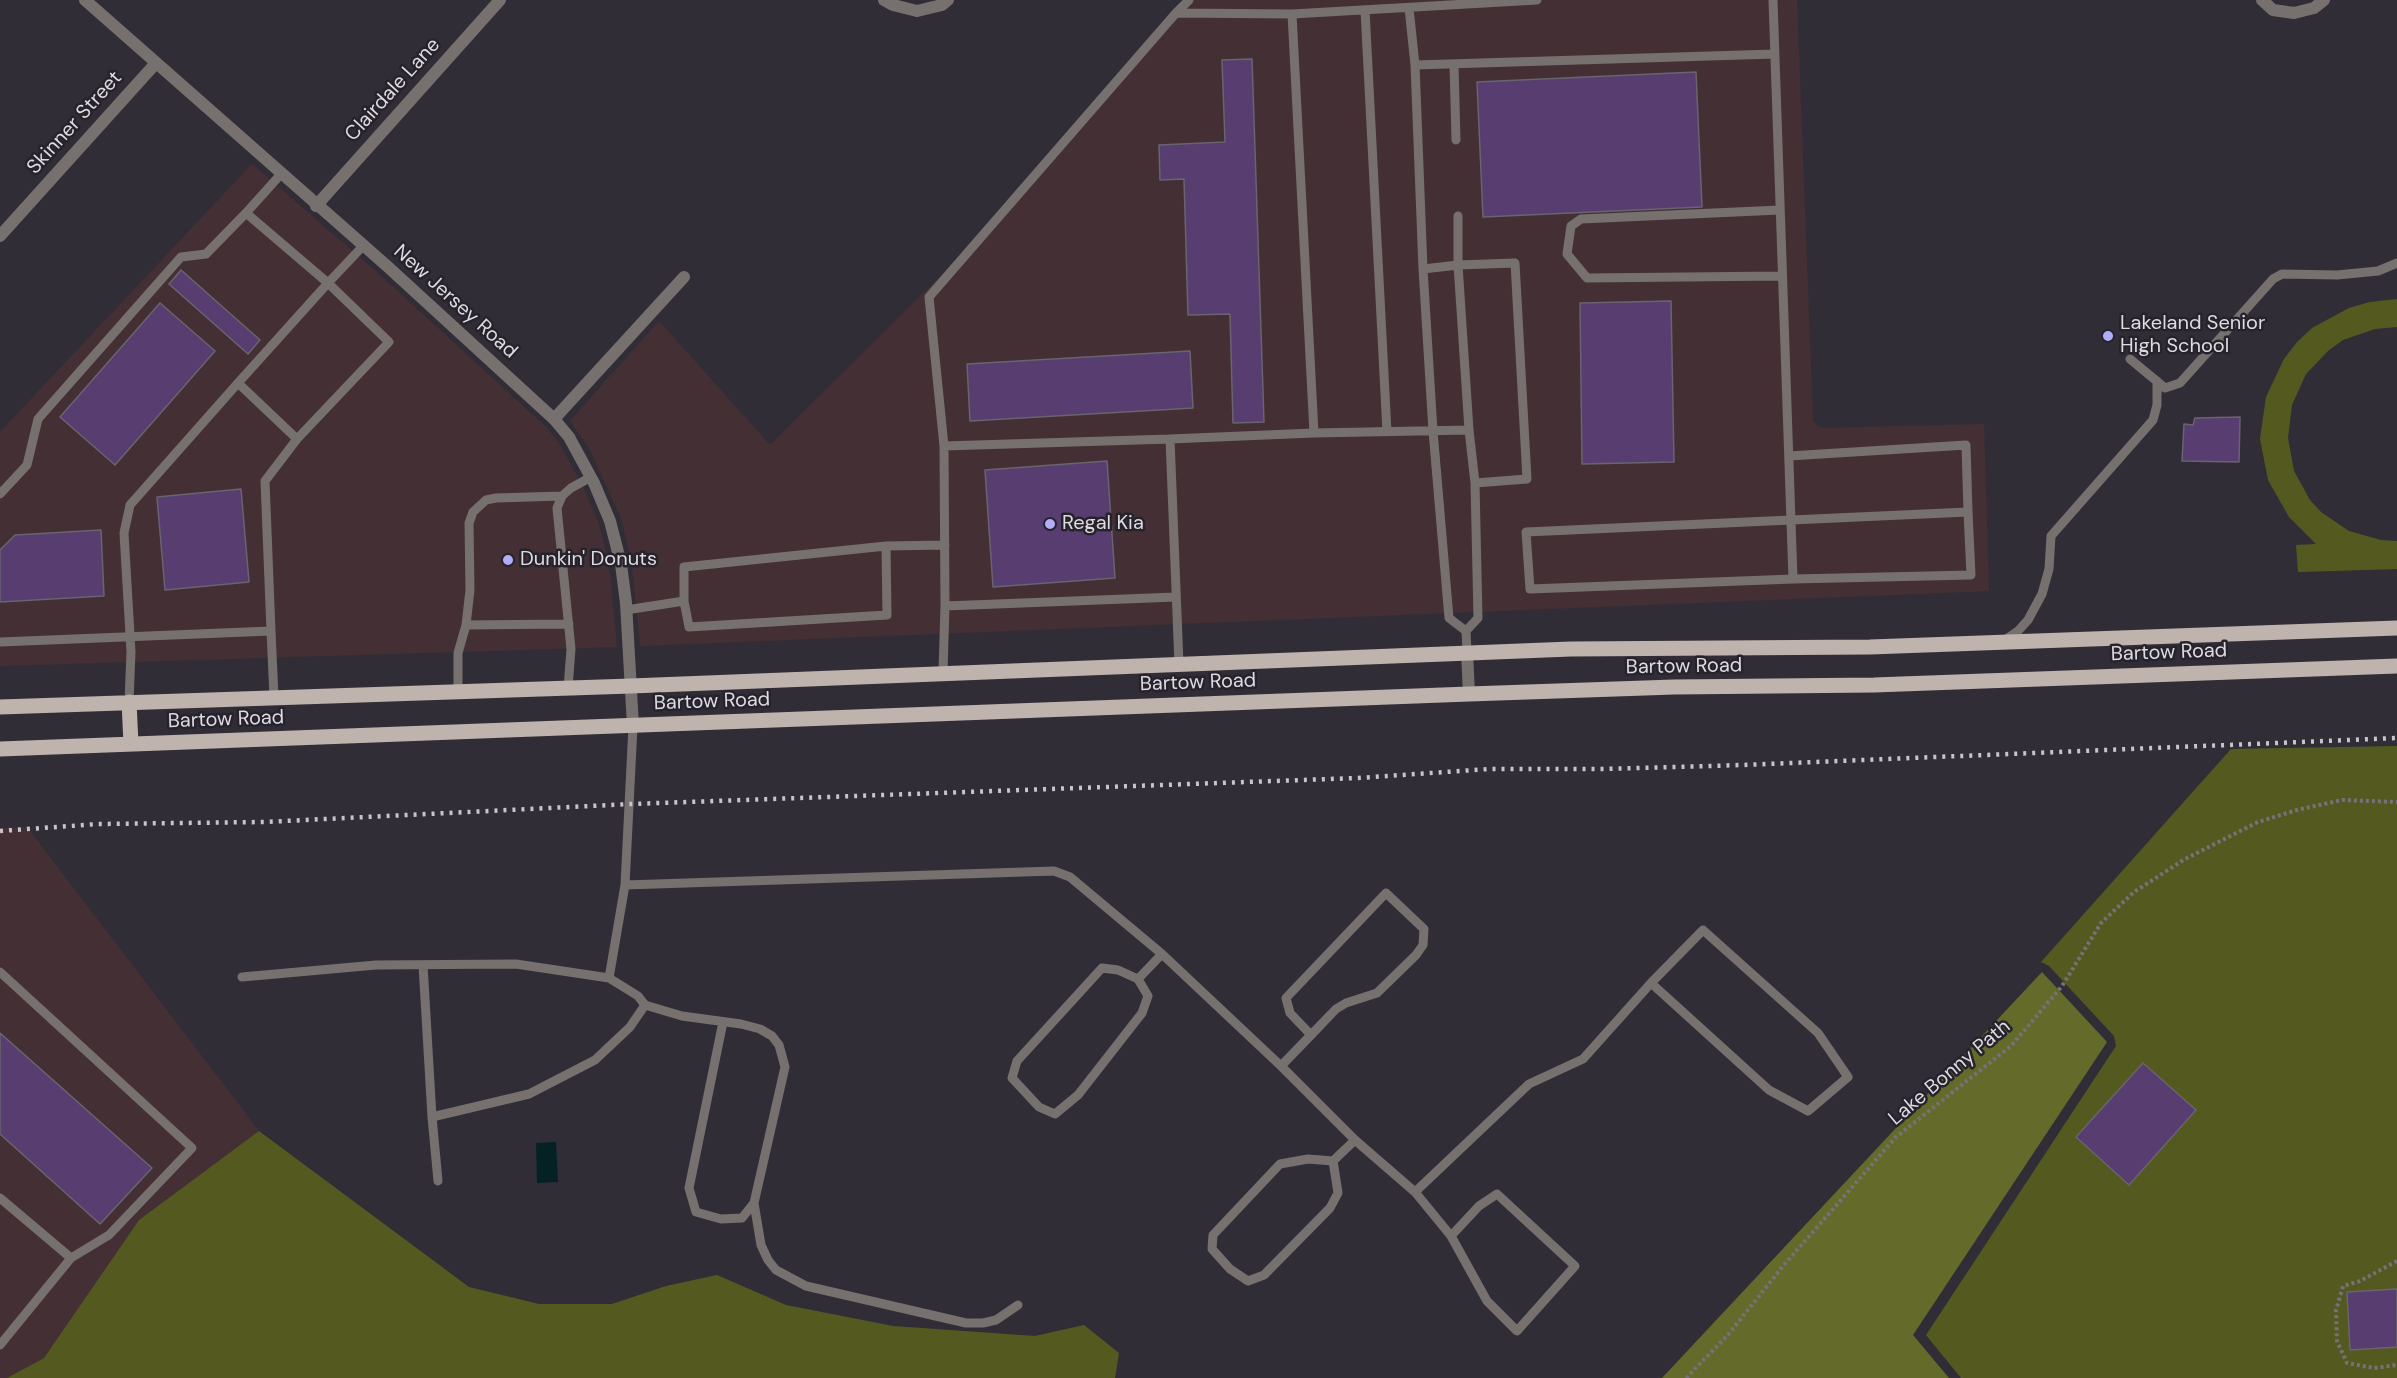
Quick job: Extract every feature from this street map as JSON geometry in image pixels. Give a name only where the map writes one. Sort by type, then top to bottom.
[{"type":"main road","name":"Bartow Road","points":[[0,707],[631,686],[1467,652],[1672,647],[1870,647],[2397,628]]},
{"type":"main road","name":"Bartow Road","points":[[0,749],[1469,694],[1674,687],[1874,685],[2397,666]]},
{"type":"main road","points":[[129,702],[131,744]]},
{"type":"street","name":"New Jersey Road","points":[[85,0],[363,246],[554,419],[569,437],[591,477],[610,521],[621,564],[633,726]]},
{"type":"street","name":"Clairdale Lane","points":[[316,206],[500,0]]},
{"type":"street","points":[[884,0],[917,11],[942,5],[948,0]]},
{"type":"street","points":[[2262,0],[2273,10],[2294,14],[2314,8],[2324,0]]},
{"type":"street","name":"Skinner Street","points":[[0,236],[156,63]]},
{"type":"street","points":[[554,419],[684,277]]},
{"type":"street","points":[[1467,652],[1469,694]]},
{"type":"lane","points":[[943,672],[944,446],[929,297],[1189,0]]},
{"type":"lane","points":[[1176,13],[1292,14],[1537,0]]},
{"type":"lane","points":[[1773,0],[1793,579]]},
{"type":"lane","points":[[1409,8],[1415,65],[1423,269],[1433,431],[1449,618],[1466,631]]},
{"type":"lane","points":[[1365,10],[1387,432]]},
{"type":"lane","points":[[1292,14],[1314,433]]},
{"type":"lane","points":[[1415,65],[1775,54]]},
{"type":"lane","points":[[1454,64],[1456,140]]},
{"type":"lane","points":[[0,494],[27,465],[38,419],[181,257],[206,254],[281,174]]},
{"type":"lane","points":[[1780,210],[1581,219],[1571,226],[1567,254],[1587,278],[1782,276]]},
{"type":"lane","points":[[246,213],[328,283],[389,342],[297,439],[265,481],[274,697]]},
{"type":"lane","points":[[1458,216],[1458,265],[1469,430],[1475,483],[1478,618],[1466,631],[1467,652]]},
{"type":"lane","points":[[129,702],[130,637],[124,534],[130,505],[363,246]]},
{"type":"lane","points":[[1423,269],[1515,263],[1527,479],[1475,483]]},
{"type":"lane","points":[[2130,359],[2165,388],[2180,383],[2273,279],[2282,274],[2337,275],[2378,271],[2397,263]]},
{"type":"lane","points":[[2001,642],[2018,631],[2028,620],[2042,594],[2049,569],[2051,536],[2153,420],[2157,405],[2157,381]]},
{"type":"lane","points":[[238,383],[297,439]]},
{"type":"lane","points":[[944,446],[1469,430]]},
{"type":"lane","points":[[1170,439],[1179,664]]},
{"type":"lane","points":[[1789,456],[1966,445],[1971,575],[1530,589],[1526,532],[1968,512]]},
{"type":"lane","points":[[568,688],[571,650],[557,508],[562,496],[591,477]]},
{"type":"lane","points":[[458,691],[459,653],[466,625],[470,590],[469,523],[473,512],[486,500],[496,498],[562,496]]},
{"type":"lane","points":[[886,546],[887,615],[688,627],[684,601],[684,567],[886,546],[945,545]]},
{"type":"lane","points":[[945,606],[1176,597]]},
{"type":"lane","points":[[626,610],[684,601]]},
{"type":"lane","points":[[466,625],[569,624]]},
{"type":"lane","points":[[0,642],[271,631]]},
{"type":"lane","points":[[609,978],[625,885],[633,726]]},
{"type":"lane","points":[[625,885],[1054,871],[1070,878],[1162,954],[1281,1066],[1355,1140],[1415,1192],[1451,1236],[1487,1301],[1517,1330],[1575,1266],[1497,1194],[1479,1206],[1451,1236]]},
{"type":"lane","points":[[1281,1066],[1311,1035],[1336,1009],[1346,1003],[1377,993],[1416,955],[1423,945],[1424,929],[1386,893],[1286,998],[1290,1013],[1311,1035]]},
{"type":"lane","points":[[1415,1192],[1529,1084],[1583,1059],[1651,983],[1703,930],[1818,1034],[1848,1077],[1808,1111],[1769,1090],[1651,983]]},
{"type":"lane","points":[[1138,979],[1162,954]]},
{"type":"lane","points":[[242,977],[376,965],[516,964],[609,978],[638,996],[645,1005],[682,1016],[760,1029],[772,1036],[779,1045],[785,1067],[754,1203],[761,1245],[776,1270],[806,1286],[966,1323],[996,1320],[1018,1305]]},
{"type":"lane","points":[[423,965],[438,1181]]},
{"type":"lane","points":[[1102,968],[1118,970],[1138,979],[1148,996],[1142,1013],[1078,1095],[1055,1114],[1039,1107],[1012,1078],[1017,1060],[1102,968]]},
{"type":"lane","points":[[0,972],[192,1148],[109,1234],[71,1258],[0,1345]]},
{"type":"lane","points":[[432,1117],[529,1094],[595,1060],[630,1027],[645,1005]]},
{"type":"lane","points":[[723,1022],[689,1188],[696,1212],[721,1220],[742,1218],[754,1203]]},
{"type":"lane","points":[[1333,1161],[1338,1193],[1330,1208],[1264,1275],[1248,1281],[1230,1269],[1212,1249],[1213,1235],[1280,1164],[1308,1159],[1333,1161],[1355,1140]]},
{"type":"lane","points":[[0,1198],[71,1258]]},
{"type":"path","name":"Lake Bonny Path","points":[[1686,1378],[1727,1336],[1784,1265],[1896,1137],[2011,1046],[2062,986],[2101,923],[2133,892],[2194,854],[2258,822],[2342,800],[2397,801]]},
{"type":"path","points":[[2397,1261],[2360,1281],[2343,1287],[2336,1310],[2337,1341],[2347,1363],[2374,1368],[2397,1365]]},
{"type":"shaded area","points":[[1186,0],[1797,0],[1813,421],[1824,428],[1984,424],[1989,591],[640,646],[632,564],[621,518],[590,450],[570,421],[659,321],[770,445],[988,229]]},
{"type":"shaded area","points":[[252,164],[379,274],[546,427],[559,443],[583,487],[599,524],[609,565],[617,647],[0,666],[0,432]]},
{"type":"shaded area","points":[[27,827],[259,1131],[139,1220],[44,1358],[7,1378],[0,1378],[0,828]]},
{"type":"shaded area","points":[[556,1142],[558,1182],[537,1183],[536,1143]]},
{"type":"green space","points":[[2397,299],[2397,327],[2375,329],[2343,340],[2329,350],[2306,374],[2292,405],[2288,438],[2294,471],[2310,500],[2321,512],[2349,531],[2381,540],[2397,541],[2397,569],[2298,572],[2296,545],[2316,544],[2289,517],[2268,480],[2260,439],[2266,397],[2284,359],[2312,328],[2349,308],[2370,302]]},
{"type":"green space","points":[[2397,746],[2397,1378],[1961,1378],[1926,1335],[2116,1046],[2114,1036],[2049,966],[2041,962],[2231,749]]},
{"type":"green space","points":[[2042,972],[2107,1042],[1913,1335],[1949,1378],[1662,1378]]},
{"type":"green space","points":[[259,1131],[469,1287],[539,1304],[612,1304],[666,1286],[717,1275],[786,1305],[893,1326],[1035,1336],[1084,1325],[1119,1353],[1115,1378],[7,1378],[44,1358],[139,1220]]},
{"type":"building","points":[[1252,59],[1264,422],[1233,423],[1230,314],[1188,315],[1184,179],[1160,180],[1159,145],[1225,142],[1222,60]]},
{"type":"building","points":[[1696,72],[1702,207],[1483,217],[1477,82]]},
{"type":"building","points":[[181,270],[260,340],[248,354],[169,284]]},
{"type":"building","points":[[1671,301],[1674,462],[1582,464],[1580,303]]},
{"type":"building","points":[[160,303],[215,351],[115,465],[60,417]]},
{"type":"building","points":[[1190,351],[1193,408],[970,421],[967,364]]},
{"type":"building","points":[[2240,417],[2239,462],[2182,461],[2184,424],[2193,425],[2195,418]]},
{"type":"building","name":"Regal Kia","points":[[1107,461],[1115,578],[993,587],[985,470]]},
{"type":"building","points":[[241,489],[249,582],[165,590],[157,497]]},
{"type":"building","points":[[101,530],[104,596],[0,602],[0,550],[15,535]]},
{"type":"building","points":[[0,1033],[152,1168],[100,1224],[0,1134]]},
{"type":"building","points":[[2143,1063],[2196,1110],[2129,1185],[2076,1137]]},
{"type":"building","points":[[2397,1289],[2397,1347],[2350,1350],[2347,1292]]},
{"type":"railway","points":[[0,831],[98,824],[264,822],[631,804],[1358,778],[1489,769],[1605,769],[1742,765],[2397,738]]},
{"type":"place","name":"Lakeland Senior High School","points":[[2108,336]]},
{"type":"place","name":"Regal Kia","points":[[1050,524]]},
{"type":"place","name":"Dunkin' Donuts","points":[[508,560]]}]
